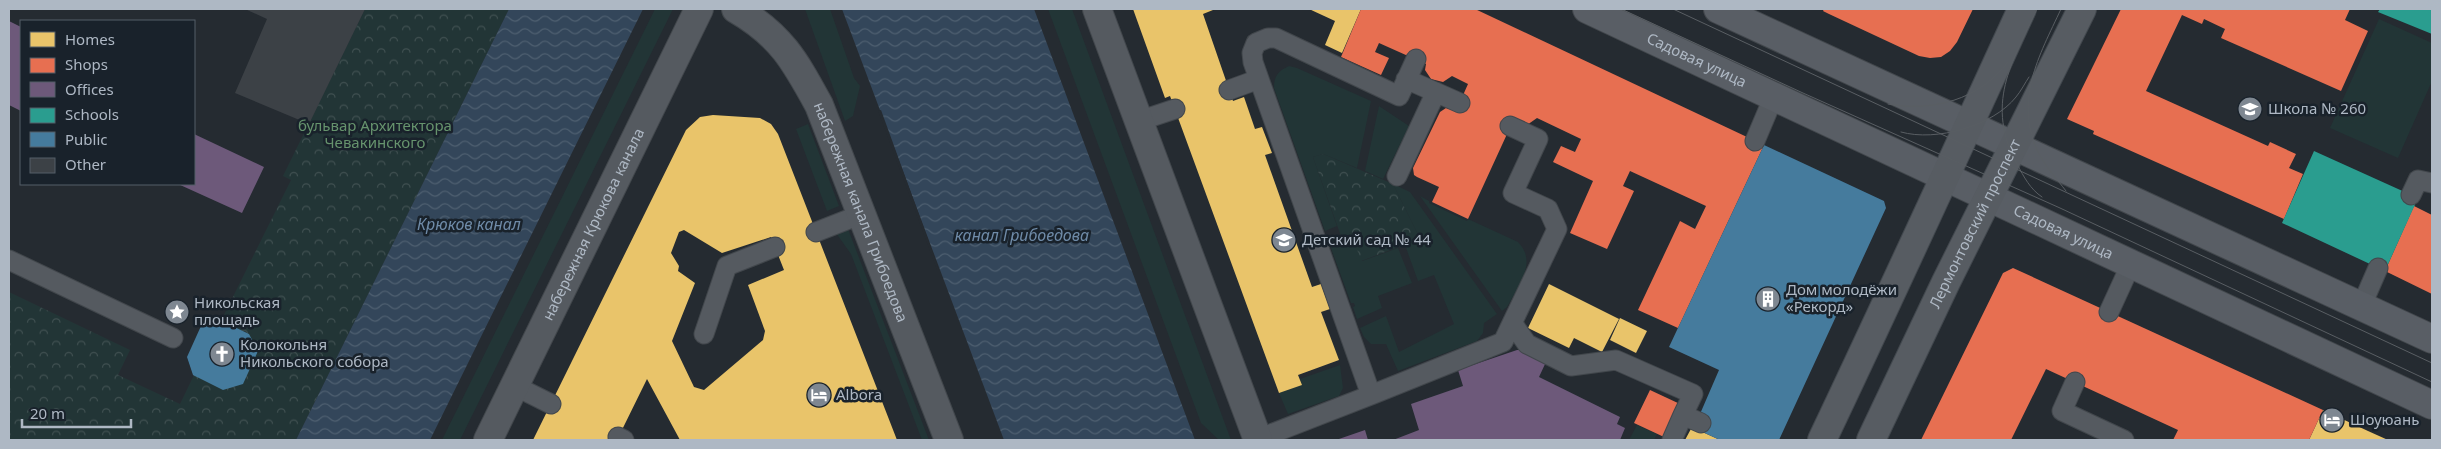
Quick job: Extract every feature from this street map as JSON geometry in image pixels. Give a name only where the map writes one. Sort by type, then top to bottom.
[{"type":"main road","points":[[1822,440],[1921,231],[1967,124],[2022,9]]},
{"type":"main road","name":"Лермонтовский проспект","points":[[1871,440],[1946,282],[2082,9]]},
{"type":"street","name":"набережная Крюкова канала","points":[[488,440],[699,9]]},
{"type":"street","name":"набережная канала Грибоедова","points":[[736,9],[756,20],[779,40],[798,65],[819,105],[949,440]]},
{"type":"street","points":[[1097,9],[1258,440]]},
{"type":"street","name":"Садовая улица","points":[[1587,9],[2432,405]]},
{"type":"street","points":[[1718,9],[2432,339]]},
{"type":"lane","points":[[1372,395],[1259,79],[1252,52],[1256,43],[1268,38],[1276,38],[1399,96],[1416,59]]},
{"type":"lane","points":[[1229,90],[1259,79]]},
{"type":"lane","points":[[1406,79],[1460,103]]},
{"type":"lane","points":[[1397,176],[1436,92]]},
{"type":"lane","points":[[1755,141],[1774,96]]},
{"type":"lane","points":[[1139,121],[1175,109]]},
{"type":"lane","points":[[1258,440],[1503,342],[1557,229],[1548,209],[1513,193],[1538,139],[1510,126]]},
{"type":"lane","points":[[2411,194],[2418,180],[2432,183]]},
{"type":"lane","points":[[816,232],[862,214]]},
{"type":"lane","points":[[704,334],[728,266],[775,247]]},
{"type":"lane","points":[[9,260],[173,338]]},
{"type":"lane","points":[[2109,312],[2131,264]]},
{"type":"lane","points":[[2362,307],[2378,268]]},
{"type":"lane","points":[[1513,324],[1527,344],[1571,366],[1616,360],[1693,394],[1672,440]]},
{"type":"lane","points":[[2075,382],[2062,411],[2124,440]]},
{"type":"lane","points":[[515,386],[551,404]]},
{"type":"lane","points":[[1683,415],[1701,423]]},
{"type":"green space","name":"бульвар Архитектора Чевакинского","points":[[365,9],[509,9],[296,440],[9,440],[9,292],[130,350],[118,375],[180,404],[194,375],[249,334],[221,321],[291,180],[283,176]]},
{"type":"green space","points":[[655,9],[673,9],[460,440],[442,440]]},
{"type":"green space","points":[[805,9],[830,9],[854,78],[860,86],[853,116],[845,121]]},
{"type":"green space","points":[[1048,9],[1072,9],[1231,440],[1219,440],[1201,423]]},
{"type":"green space","points":[[2379,19],[2432,43],[2432,81],[2398,158],[2330,128]]},
{"type":"green space","points":[[1289,66],[1371,101],[1357,168],[1323,154],[1313,157],[1337,226],[1325,231],[1274,88],[1277,74]]},
{"type":"green space","points":[[1379,106],[1409,126],[1383,179],[1365,171]]},
{"type":"green space","points":[[808,124],[839,206],[827,211],[796,129]]},
{"type":"green space","points":[[1323,154],[1393,184],[1420,239],[1361,261],[1351,232],[1341,236],[1313,157]]},
{"type":"green space","points":[[1393,184],[1410,192],[1497,314],[1484,323],[1483,333],[1477,341],[1398,371],[1386,344],[1371,344],[1364,337],[1360,328],[1386,316],[1399,352],[1454,324],[1434,275],[1418,281],[1405,245],[1420,239]]},
{"type":"green space","points":[[1420,196],[1429,201],[1429,203],[1467,221],[1468,219],[1518,242],[1524,250],[1526,266],[1521,283],[1507,307],[1502,311]]},
{"type":"green space","points":[[848,229],[929,440],[922,440],[851,254],[836,233]]},
{"type":"green space","points":[[1351,232],[1362,261],[1398,248],[1412,283],[1378,296],[1382,308],[1357,319],[1353,307],[1355,306],[1354,303],[1351,303],[1328,240]]},
{"type":"green space","points":[[1340,365],[1343,388],[1339,396],[1288,414],[1279,393],[1301,385],[1300,379]]},
{"type":"green space","points":[[1637,425],[1657,434],[1654,440],[1629,440]]},
{"type":"water","name":"Крюков канал","points":[[509,9],[643,9],[430,440],[296,440]]},
{"type":"water","name":"канал Грибоедова","points":[[842,9],[1034,9],[1195,440],[1004,440]]},
{"type":"pier","points":[[881,110],[939,270],[937,270],[878,111]]},
{"type":"building: Homes","points":[[1133,9],[1213,9],[1203,14],[1233,101],[1244,97],[1255,129],[1262,127],[1272,153],[1265,155],[1312,287],[1321,284],[1330,309],[1321,312],[1339,360],[1298,375],[1302,385],[1279,393],[1170,96],[1165,98]]},
{"type":"building: Homes","points":[[1309,9],[1361,9],[1342,53],[1325,45],[1335,21]]},
{"type":"building: Homes","points":[[713,115],[760,118],[771,124],[778,134],[897,440],[680,440],[647,379],[617,440],[533,440],[686,130],[700,117]],"holes":[[[684,230],[722,253],[771,237],[784,270],[748,285],[765,331],[763,340],[704,390],[694,387],[672,341],[695,283],[678,271],[679,266],[671,253],[679,232]]]},
{"type":"building: Homes","points":[[1549,284],[1619,319],[1602,352],[1574,338],[1569,348],[1528,328]]},
{"type":"building: Homes","points":[[1620,318],[1647,331],[1636,353],[1610,340]]},
{"type":"building: Homes","name":"Шоуюань","points":[[2323,410],[2368,431],[2388,440],[2309,440]]},
{"type":"building: Homes","points":[[1692,427],[1698,430],[1720,440],[1685,440]]},
{"type":"building: Shops","points":[[1361,9],[1475,9],[1764,145],[1678,328],[1638,310],[1680,221],[1695,229],[1706,206],[1630,171],[1623,186],[1634,191],[1607,249],[1570,233],[1593,181],[1553,162],[1561,146],[1575,152],[1581,139],[1537,118],[1527,125],[1513,121],[1468,219],[1432,202],[1439,187],[1414,175],[1413,168],[1440,112],[1446,108],[1456,111],[1468,84],[1452,76],[1443,82],[1431,79],[1425,70],[1426,64],[1379,43],[1375,52],[1389,58],[1381,75],[1341,57]]},
{"type":"building: Shops","points":[[1824,9],[1973,9],[1957,42],[1950,51],[1941,57],[1930,58],[1919,56],[1829,14],[1823,11]]},
{"type":"building: Shops","points":[[2121,9],[2350,9],[2345,20],[2368,31],[2341,91],[2221,38],[2225,29],[2204,19],[2202,24],[2182,15],[2146,91],[2268,146],[2270,142],[2296,154],[2289,168],[2303,174],[2284,219],[2093,134],[2094,131],[2067,119]]},
{"type":"building: Shops","points":[[2414,206],[2432,215],[2432,294],[2385,271]]},
{"type":"building: Shops","points":[[2013,268],[2323,410],[2309,440],[2173,440],[2178,430],[2046,369],[2011,440],[1921,440],[2003,273]]},
{"type":"building: Shops","points":[[1650,390],[1680,404],[1664,437],[1634,423]]},
{"type":"building: Offices","points":[[9,21],[20,26],[20,110],[9,105]]},
{"type":"building: Offices","points":[[195,134],[264,167],[242,213],[180,185],[195,185]]},
{"type":"building: Offices","points":[[1517,350],[1523,350],[1546,362],[1539,377],[1620,417],[1617,424],[1625,428],[1620,440],[1393,440],[1419,430],[1411,404],[1463,386],[1458,370]]},
{"type":"building: Offices","points":[[1365,430],[1368,440],[1336,440]]},
{"type":"building: Schools","points":[[2380,9],[2432,9],[2432,34],[2378,12]]},
{"type":"building: Schools","points":[[2314,151],[2418,198],[2385,271],[2282,223]]},
{"type":"building: Public","name":"Дом молодёжи «Рекорд»","points":[[1764,145],[1884,201],[1886,208],[1779,440],[1720,440],[1698,430],[1700,414],[1719,370],[1669,347]]},
{"type":"building: Public","name":"Колокольня Никольского собора","points":[[220,320],[249,334],[258,351],[243,384],[223,390],[193,375],[187,357],[201,326]]},
{"type":"building: Other","points":[[245,9],[365,9],[309,124],[235,93],[267,19]]},
{"type":"tram line","points":[[1621,9],[2060,208],[2432,382]]},
{"type":"tram line","points":[[1673,9],[2432,363]]},
{"type":"tram line","points":[[2037,9],[2011,66],[2002,103],[2003,122],[2008,143],[2025,178],[2042,197]]},
{"type":"tram line","points":[[2061,9],[2032,79],[2028,116],[2039,154],[2066,191]]},
{"type":"tram line","points":[[1888,104],[1922,106],[1954,100],[1983,86],[2008,62]]},
{"type":"tram line","points":[[1901,132],[1915,135],[1930,135],[1947,133],[1979,123],[2006,107],[2018,95],[2029,77]]},
{"type":"place","name":"Школа № 260","points":[[2250,109]]},
{"type":"place","name":"Детский сад № 44","points":[[1284,240]]},
{"type":"place","name":"Дом молодёжи «Рекорд»","points":[[1768,299]]},
{"type":"place","name":"Никольская площадь","points":[[177,312]]},
{"type":"place","name":"Колокольня Никольского собора","points":[[222,354]]},
{"type":"place","name":"Albora","points":[[819,395]]},
{"type":"place","name":"Шоуюань","points":[[2332,420]]}]
